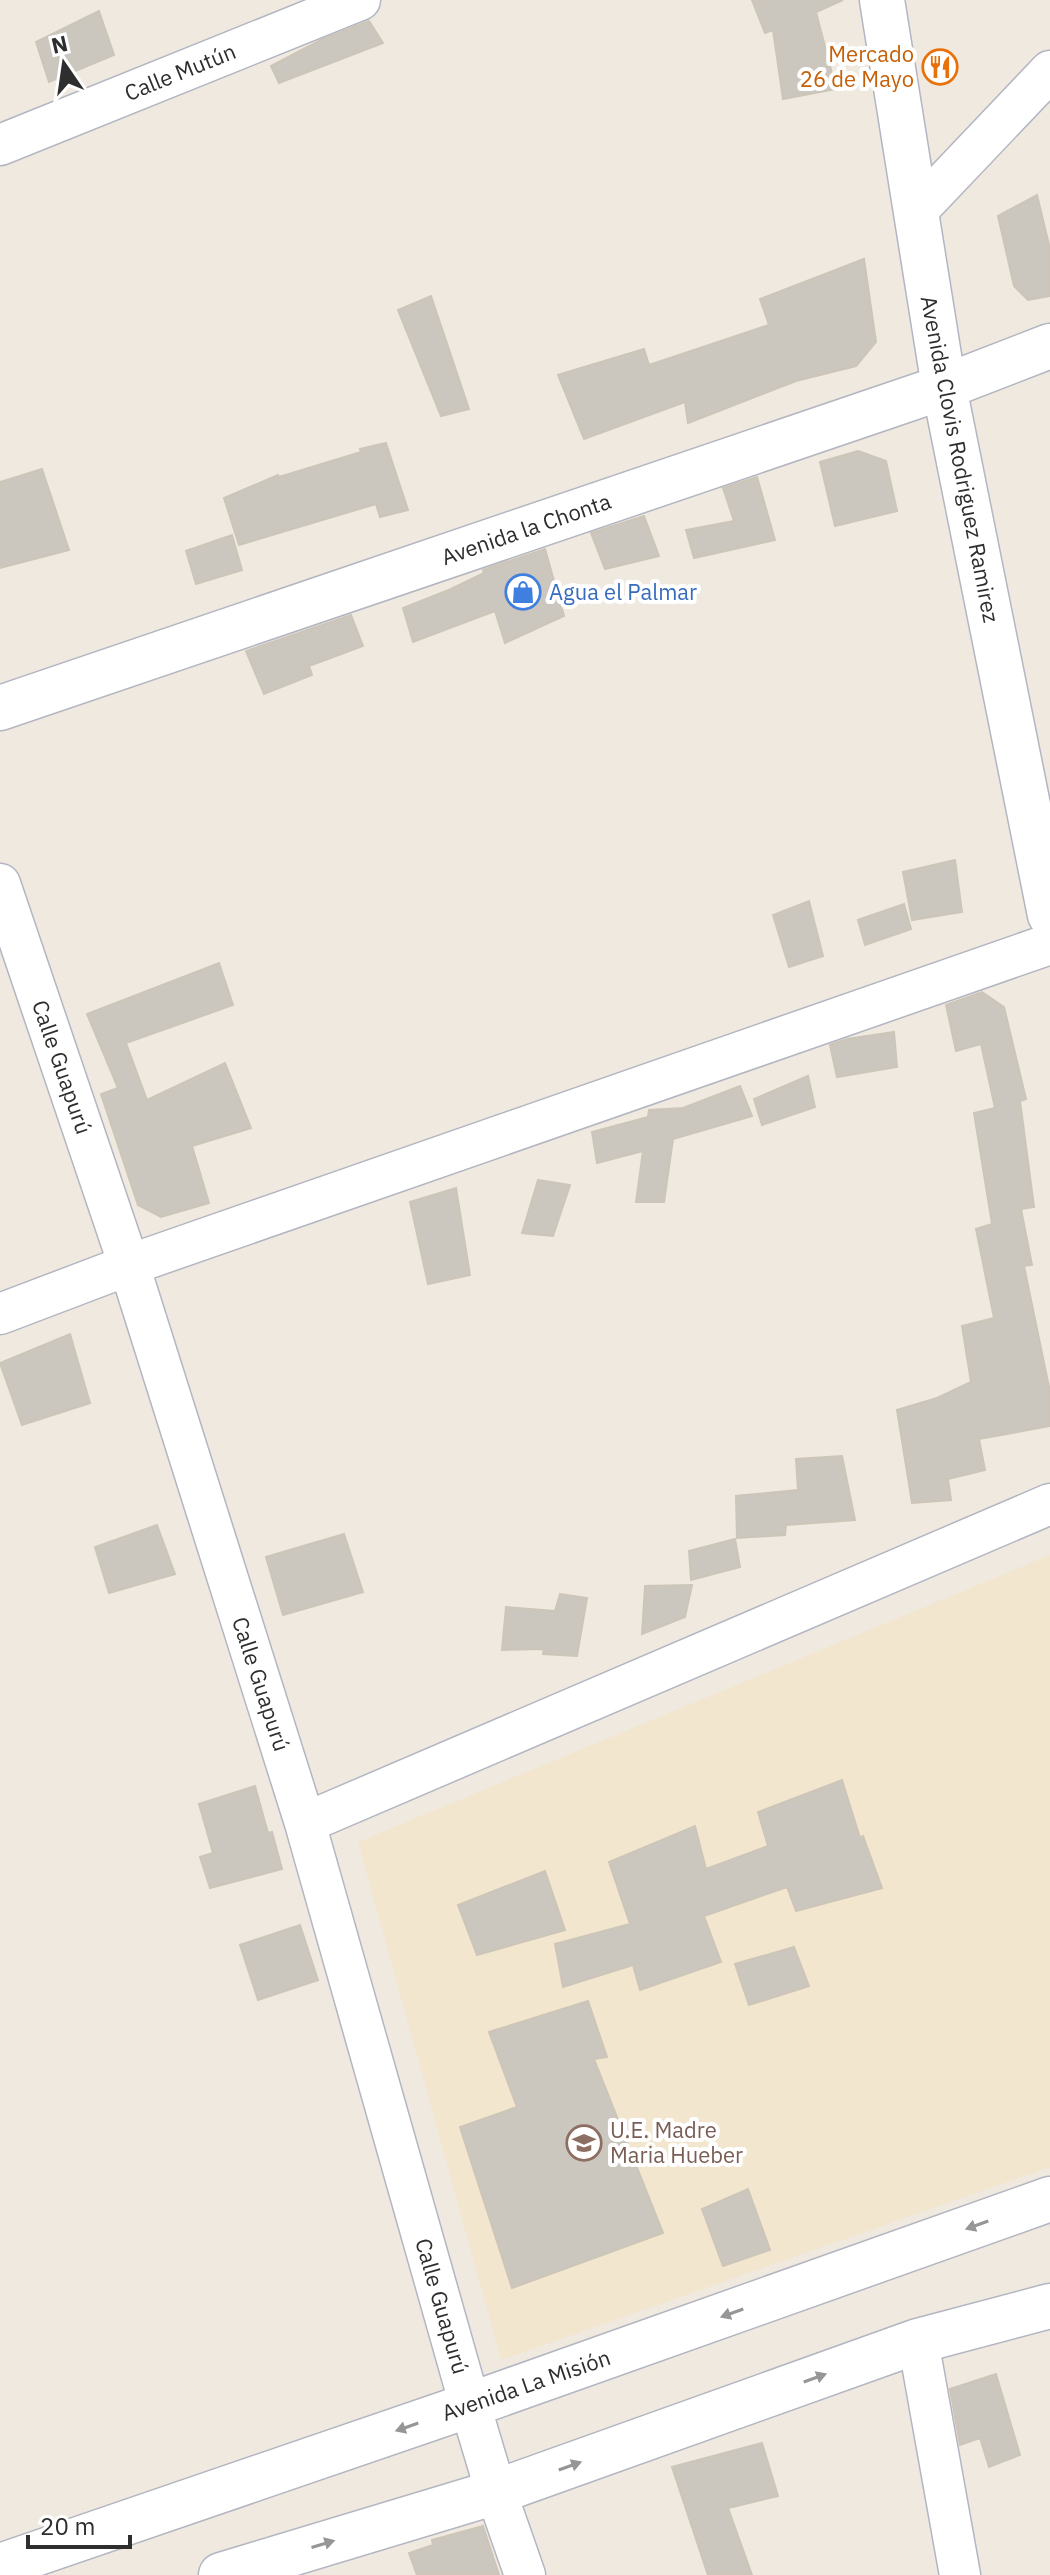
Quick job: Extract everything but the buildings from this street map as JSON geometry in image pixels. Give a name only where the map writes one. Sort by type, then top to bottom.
[{"type":"main road","name":"Avenida Clovis Rodriguez Ramirez","points":[[882,0],[944,387],[1050,915]]},
{"type":"main road","name":"Avenida la Chonta","points":[[0,708],[944,387],[1050,346]]},
{"type":"main road","name":"Avenida La Misión","points":[[0,2566],[470,2405],[1050,2199]]},
{"type":"main road","points":[[221,2575],[496,2492],[918,2341],[1050,2306]]},
{"type":"street","name":"Calle Mutún","points":[[0,145],[360,0]]},
{"type":"street","points":[[915,213],[1050,71]]},
{"type":"street","name":"Calle Guapurú","points":[[0,884],[129,1265],[305,1823],[470,2405],[525,2575]]},
{"type":"street","points":[[0,1314],[129,1265],[1050,944]]},
{"type":"street","points":[[305,1823],[1050,1504]]},
{"type":"street","points":[[918,2341],[960,2575]]},
{"type":"shaded area","points":[[1050,1555],[1050,2167],[501,2360],[358,1842]]},
{"type":"place","name":"Mercado 26 de Mayo","points":[[940,67]]},
{"type":"place","name":"Agua el Palmar","points":[[523,592]]},
{"type":"place","name":"U.E. Madre Maria Hueber","points":[[584,2143]]}]
